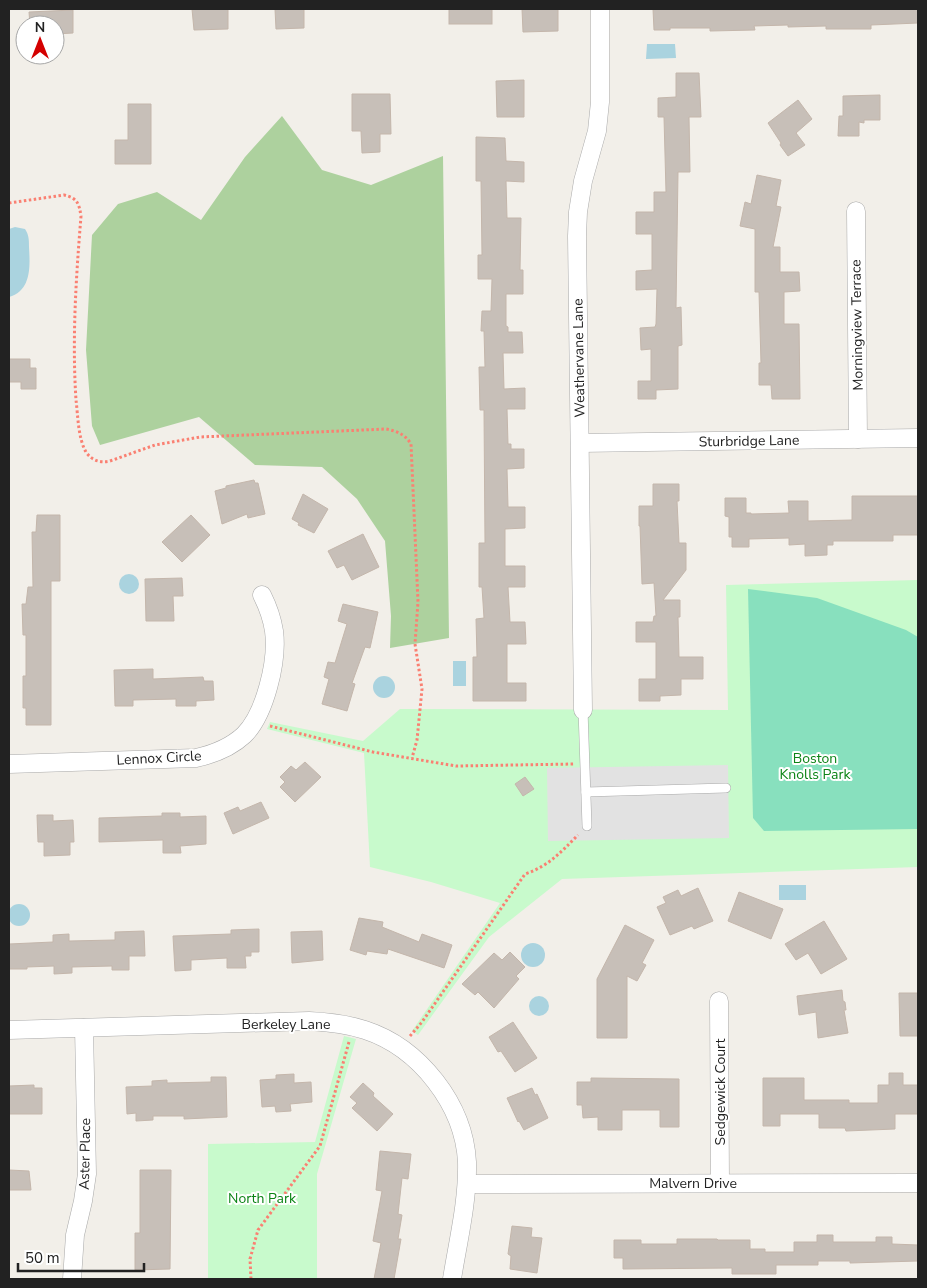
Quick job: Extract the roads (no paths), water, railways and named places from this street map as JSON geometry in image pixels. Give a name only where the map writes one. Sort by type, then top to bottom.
[{"type":"street","name":"Weathervane Lane","points":[[584,710],[578,212],[583,180],[597,131],[600,102],[600,9]]},
{"type":"street","name":"Morningview Terrace","points":[[856,211],[858,439]]},
{"type":"street","name":"Sturbridge Lane","points":[[580,443],[918,438]]},
{"type":"street","name":"Lennox Circle","points":[[9,764],[196,758],[214,754],[229,747],[243,736],[254,722],[266,694],[273,660],[274,633],[270,612],[262,595]]},
{"type":"street","name":"Sedgewick Court","points":[[719,1001],[720,1183]]},
{"type":"street","name":"Berkeley Lane","points":[[9,1030],[309,1021],[353,1027],[389,1041],[427,1071],[442,1090],[455,1113],[462,1136],[467,1160],[467,1184],[452,1279]]},
{"type":"street","name":"Aster Place","points":[[72,1279],[75,1234],[87,1174],[84,1028]]},
{"type":"street","name":"Malvern Drive","points":[[467,1184],[918,1183]]},
{"type":"lane","points":[[584,710],[587,826]]},
{"type":"lane","points":[[586,792],[726,788]]},
{"type":"water","points":[[647,44],[675,44],[676,58],[646,59]]},
{"type":"water","points":[[15,227],[25,229],[27,233],[30,262],[26,283],[17,294],[9,297],[9,229]]},
{"type":"water","points":[[129,574],[136,577],[139,584],[136,591],[129,594],[122,591],[119,584],[122,577]]},
{"type":"water","points":[[453,661],[466,661],[466,686],[453,686]]},
{"type":"water","points":[[384,676],[392,679],[395,687],[392,695],[384,698],[376,695],[373,687],[376,679]]},
{"type":"water","points":[[779,885],[806,885],[806,900],[779,900]]},
{"type":"water","points":[[19,904],[29,911],[30,915],[23,925],[19,926],[9,919],[8,915],[15,905]]},
{"type":"water","points":[[533,943],[541,947],[545,955],[541,963],[533,967],[525,963],[521,955],[525,947]]},
{"type":"water","points":[[539,996],[546,999],[549,1006],[546,1013],[539,1016],[532,1013],[529,1006],[532,999]]},
{"type":"park label","name":"Boston Knolls Park","points":[[815,766]]},
{"type":"park label","name":"North Park","points":[[262,1198]]}]
